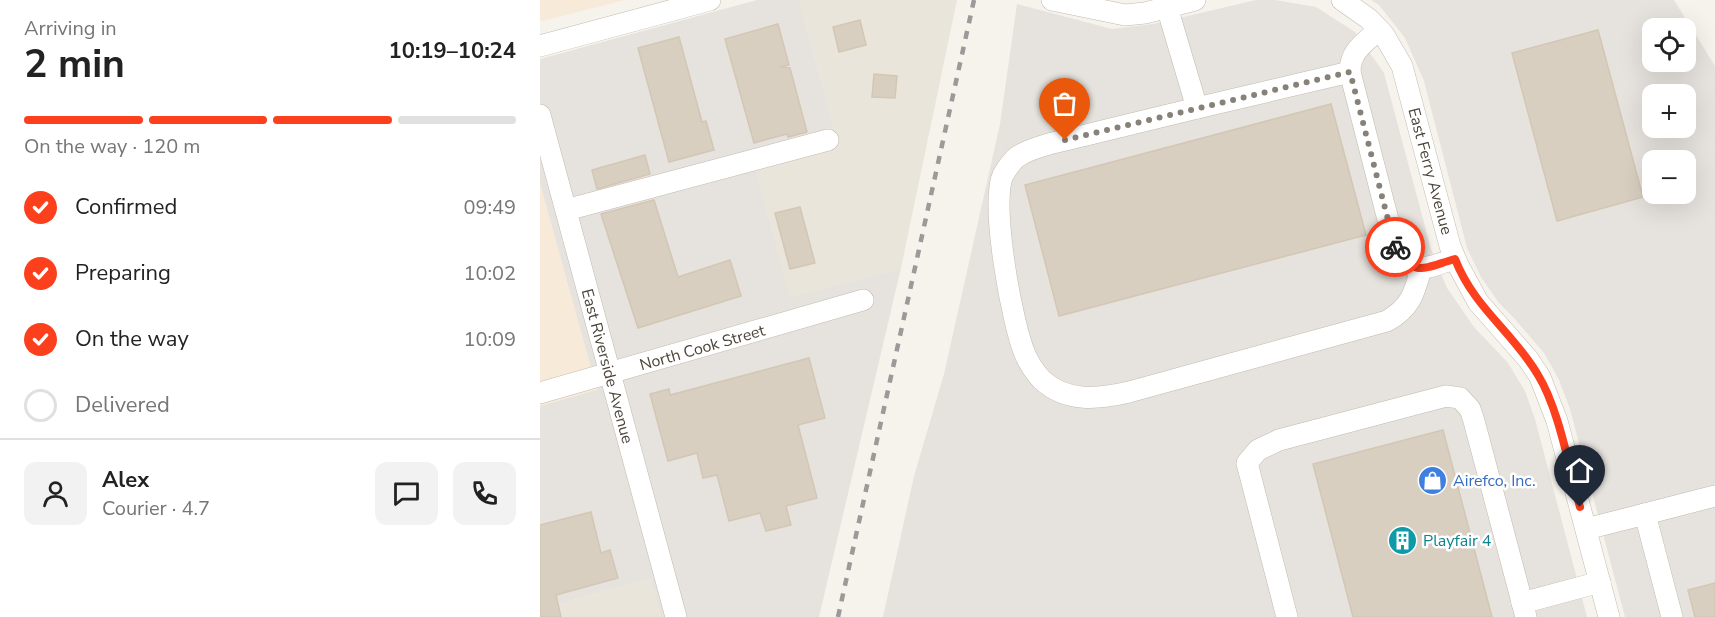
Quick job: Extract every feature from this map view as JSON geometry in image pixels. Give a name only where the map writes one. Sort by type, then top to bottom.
[{"type":"street","points":[[540,46],[710,0]]},
{"type":"street","points":[[1052,0],[1125,15],[1145,13],[1195,0]]},
{"type":"street","name":"East Ferry Avenue","points":[[1342,0],[1369,19],[1395,51],[1407,80],[1455,259],[1478,302],[1516,344],[1540,377],[1557,421],[1609,617]]},
{"type":"street","points":[[1167,7],[1197,108]]},
{"type":"street","points":[[1379,30],[1354,55],[1350,62],[1350,72],[1395,247],[1411,267],[1421,269],[1455,259]]},
{"type":"street","points":[[1350,72],[1043,146],[1017,157],[1003,176],[1000,193],[1000,230],[1011,308],[1025,355],[1042,380],[1075,397],[1100,398],[1129,392],[1387,321],[1400,314],[1408,304],[1415,292],[1421,269]]},
{"type":"street","name":"East Riverside Avenue","points":[[540,115],[676,617]]},
{"type":"street","points":[[566,210],[828,140]]},
{"type":"street","name":"North Cook Street","points":[[540,393],[863,300]]},
{"type":"street","points":[[1287,617],[1247,463],[1258,450],[1279,440],[1446,396],[1460,398],[1470,410],[1524,610],[1600,582]]},
{"type":"street","points":[[1586,529],[1715,496]]},
{"type":"street","points":[[1645,514],[1672,617]]},
{"type":"shaded area","points":[[540,0],[624,0],[543,21],[540,20]]},
{"type":"shaded area","points":[[757,0],[799,0],[838,142],[755,165],[790,298],[901,268],[819,617],[661,617],[650,579],[540,609],[540,406],[597,390],[540,183],[540,59]]},
{"type":"shaded area","points":[[799,0],[957,0],[901,268],[790,299],[755,165],[838,142]]},
{"type":"shaded area","points":[[1256,0],[1275,0],[1316,7],[1355,32],[1384,73],[1431,249],[1447,288],[1474,327],[1508,363],[1525,391],[1535,419],[1587,617],[883,617],[914,476],[944,374],[1000,124],[1017,4],[1112,29],[1153,24]]},
{"type":"shaded area","points":[[1371,0],[1674,0],[1685,18],[1642,18],[1642,72],[1696,72],[1696,35],[1715,66],[1715,617],[1625,617],[1570,409],[1559,380],[1544,353],[1499,303],[1481,277],[1467,248],[1424,81],[1405,38],[1379,5]]},
{"type":"shaded area","points":[[540,183],[597,391],[540,406]]},
{"type":"shaded area","points":[[650,579],[661,617],[540,617],[540,609]]},
{"type":"building","points":[[860,20],[866,45],[839,52],[833,27]]},
{"type":"building","points":[[778,24],[789,65],[780,67],[790,68],[807,132],[788,137],[787,134],[754,143],[725,39]]},
{"type":"building","points":[[1598,30],[1642,197],[1557,221],[1512,53]]},
{"type":"building","points":[[679,37],[702,122],[706,121],[714,150],[669,162],[638,48]]},
{"type":"building","points":[[874,74],[897,76],[895,98],[872,97]]},
{"type":"building","points":[[1331,104],[1366,235],[1059,316],[1025,185]]},
{"type":"building","points":[[645,155],[650,174],[597,189],[592,170]]},
{"type":"building","points":[[654,200],[678,277],[730,260],[741,296],[638,328],[601,214]]},
{"type":"building","points":[[800,207],[815,263],[790,269],[775,213]]},
{"type":"building","points":[[809,358],[825,418],[798,425],[817,498],[786,506],[791,525],[766,531],[760,513],[729,521],[717,475],[703,478],[697,453],[668,461],[650,394],[669,389],[670,395]]},
{"type":"building","name":"Playfair 4","points":[[1443,430],[1492,617],[1353,617],[1313,464]]},
{"type":"building","points":[[591,512],[601,553],[610,550],[618,578],[556,595],[561,617],[540,617],[540,525]]},
{"type":"building","points":[[1715,583],[1715,617],[1695,617],[1688,590]]},
{"type":"railway","points":[[838,617],[974,0]]},
{"type":"way so far","points":[[1065,140],[1350,72],[1395,247]]},
{"type":"place","name":"Airefco, Inc.","points":[[1432,480]]},
{"type":"place","name":"Playfair 4","points":[[1402,540]]},
{"type":"route","points":[[1395,247],[1411,267],[1421,269],[1455,259],[1478,302],[1528,359],[1540,377],[1550,400],[1580,507]]}]
